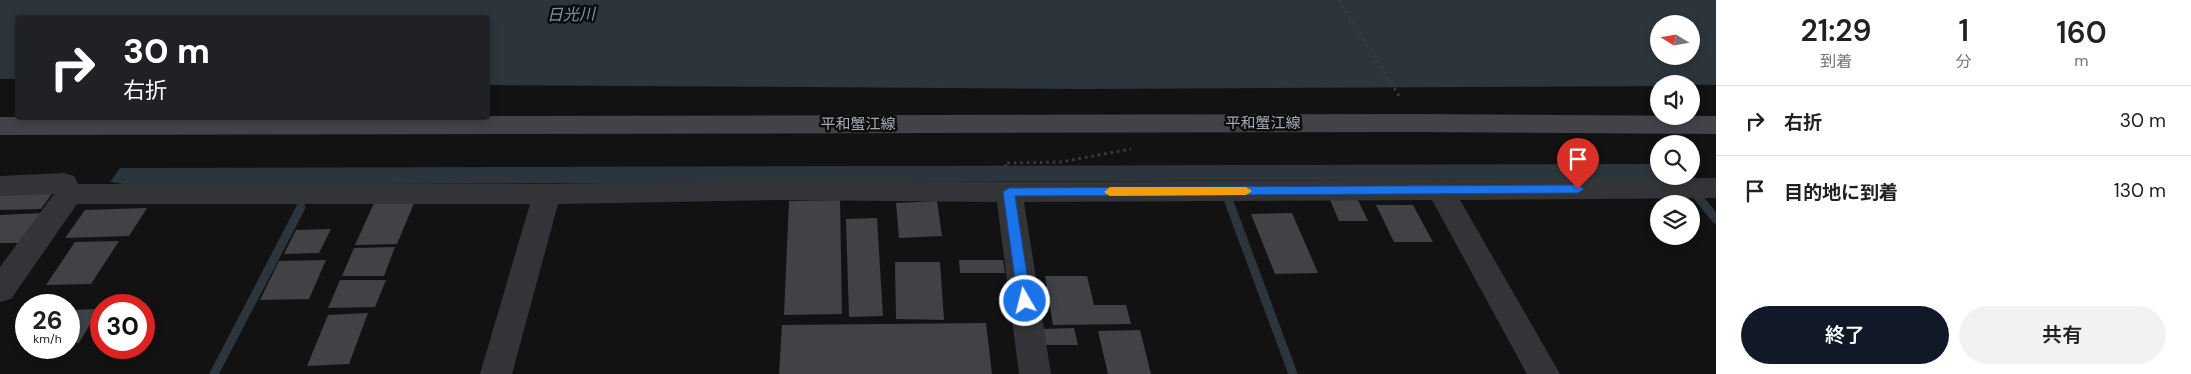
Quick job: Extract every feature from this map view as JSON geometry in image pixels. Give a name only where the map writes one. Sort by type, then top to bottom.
[{"type":"main road","name":"平和蟹江線","points":[[0,126],[1416,123],[1716,125]]},
{"type":"street","points":[[0,186],[64,184],[69,194]]},
{"type":"street","points":[[69,194],[548,194],[781,190],[1009,192],[1716,188]]},
{"type":"street","points":[[1440,190],[1544,374]]},
{"type":"street","points":[[1009,192],[1035,374]]},
{"type":"street","points":[[0,290],[69,194]]},
{"type":"street","points":[[496,374],[548,194]]},
{"type":"path","points":[[1339,0],[1406,107]]},
{"type":"path","points":[[1005,163],[1061,162],[1135,149]]},
{"type":"water","name":"日光川","points":[[0,0],[1716,0],[1716,85],[1700,85],[1700,75],[1650,75],[1650,86],[1084,89],[490,85],[490,15],[15,15],[15,79],[0,79]]},
{"type":"water","points":[[1650,164],[1650,179],[130,185],[110,182],[120,168]]},
{"type":"building","points":[[53,192],[41,209],[0,210],[0,193]]},
{"type":"building","points":[[840,200],[842,314],[784,315],[789,201]]},
{"type":"building","points":[[1330,200],[1358,200],[1368,221],[1339,221]]},
{"type":"building","points":[[415,201],[397,244],[355,245],[374,203]]},
{"type":"building","points":[[937,201],[942,236],[899,238],[896,203]]},
{"type":"building","points":[[1376,205],[1413,205],[1433,242],[1394,242]]},
{"type":"building","points":[[147,208],[129,236],[65,238],[85,210]]},
{"type":"building","points":[[42,213],[21,243],[0,243],[0,215]]},
{"type":"building","points":[[1292,213],[1318,273],[1275,274],[1251,214]]},
{"type":"building","points":[[877,218],[883,316],[849,317],[846,219]]},
{"type":"building","points":[[331,229],[319,253],[284,254],[296,230]]},
{"type":"building","points":[[119,241],[91,284],[46,285],[75,242]]},
{"type":"building","points":[[395,247],[384,276],[342,276],[354,248]]},
{"type":"building","points":[[326,260],[309,299],[260,300],[279,261]]},
{"type":"building","points":[[959,260],[1003,260],[1005,273],[960,273]]},
{"type":"building","points":[[895,262],[940,262],[944,320],[896,319]]},
{"type":"building","points":[[1045,276],[1087,276],[1094,305],[1126,305],[1131,324],[1053,325]]},
{"type":"building","points":[[340,280],[386,280],[375,307],[328,308]]},
{"type":"building","points":[[90,309],[90,324],[80,341],[80,310]]},
{"type":"building","points":[[368,313],[349,364],[307,366],[328,315]]},
{"type":"building","points":[[986,323],[992,374],[779,374],[782,325]]},
{"type":"building","points":[[1074,328],[1078,345],[1046,345],[1043,329]]},
{"type":"building","points":[[1140,330],[1151,374],[1108,374],[1098,331]]},
{"type":"waterway","points":[[1228,199],[1293,374]]},
{"type":"waterway","points":[[1700,199],[1716,219]]},
{"type":"waterway","points":[[214,374],[301,207]]},
{"type":"slow traffic","points":[[1110,192],[1246,191]]},
{"type":"route","points":[[1025,301],[1009,192],[1578,189]]}]
